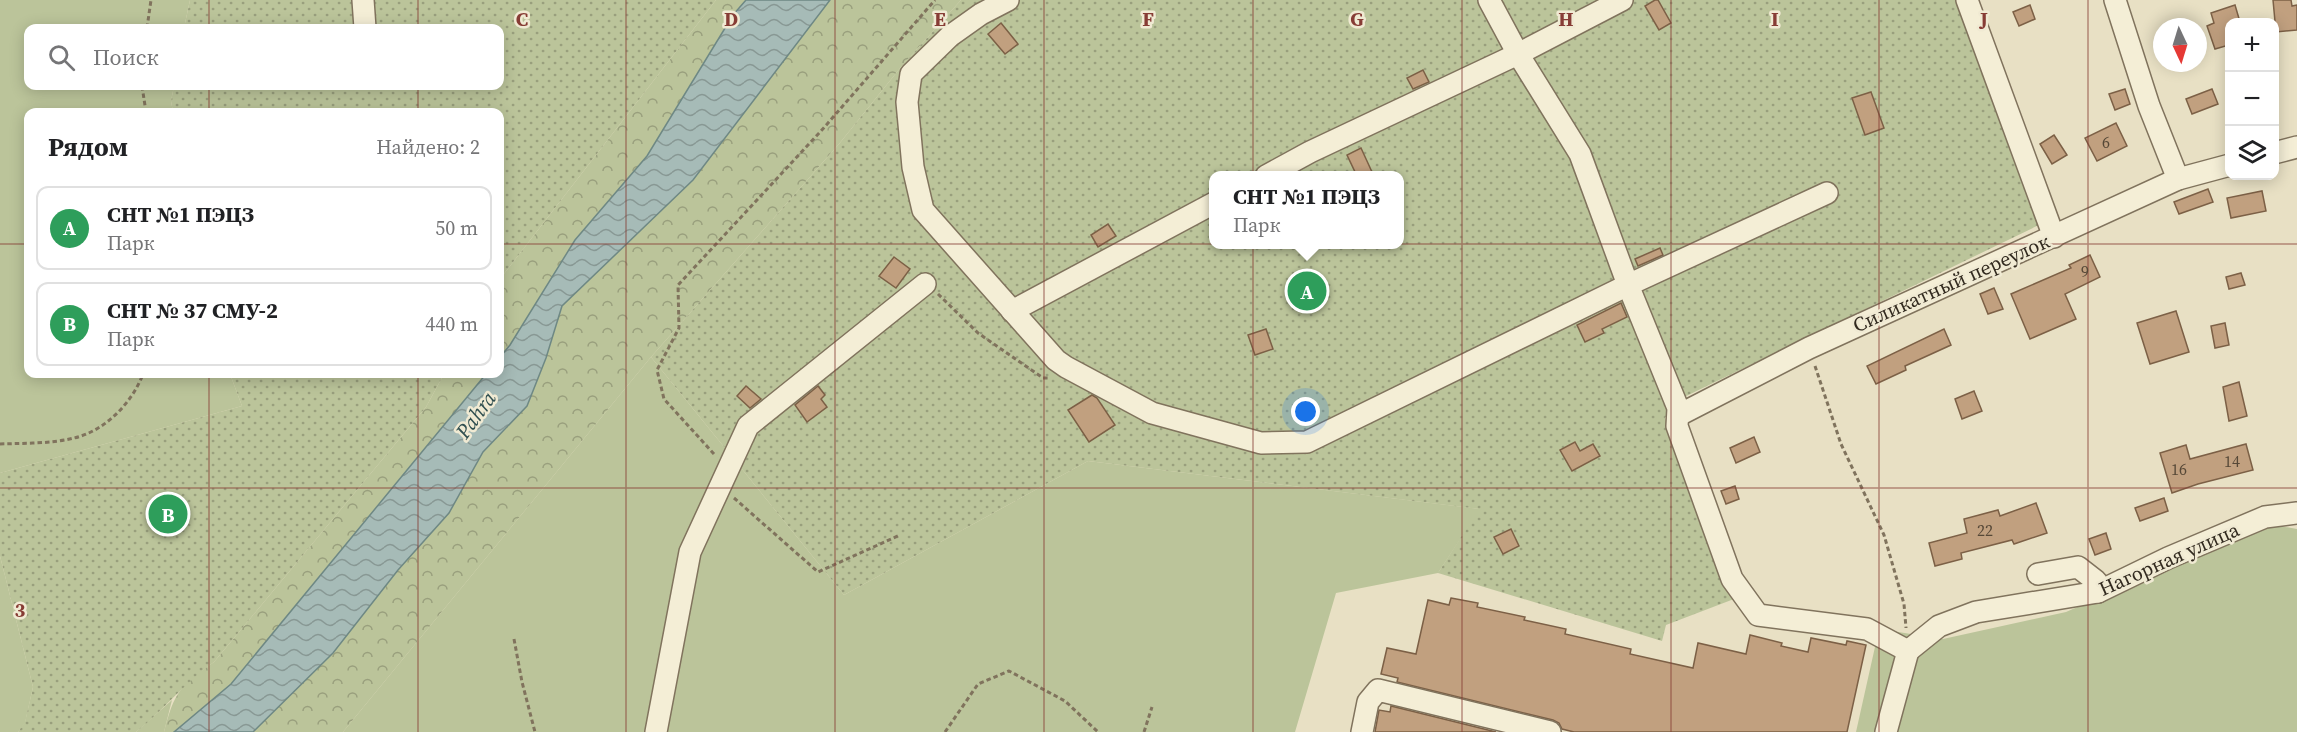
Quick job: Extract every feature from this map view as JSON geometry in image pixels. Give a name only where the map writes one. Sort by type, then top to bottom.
[{"type":"street","points":[[363,0],[365,24]]},
{"type":"street","points":[[1008,0],[981,14],[950,36],[911,74],[907,102],[913,167],[923,210],[1056,360],[1066,367],[1152,413],[1262,443],[1307,442],[1628,285],[1827,193]]},
{"type":"street","points":[[1489,0],[1518,54],[1580,154],[1679,415],[1677,426],[1732,579],[1758,615],[1867,629],[1908,651],[1886,732]]},
{"type":"street","points":[[1275,171],[1310,152],[1518,54],[1622,0]]},
{"type":"street","points":[[1967,0],[2054,237]]},
{"type":"street","points":[[2115,0],[2149,106],[2178,179]]},
{"type":"street","points":[[2279,152],[2297,147]]},
{"type":"street","name":"Силикатный переулок","points":[[1679,415],[1809,348],[2178,179],[2225,166]]},
{"type":"street","points":[[1012,311],[1209,206]]},
{"type":"street","points":[[656,732],[690,552],[748,426],[925,284]]},
{"type":"street","name":"Нагорная улица","points":[[1908,651],[1939,626],[1976,612],[2098,592],[2168,558],[2265,517],[2297,513]]},
{"type":"street","points":[[2038,574],[2078,567],[2096,580],[2098,592]]},
{"type":"street","points":[[1362,732],[1368,702],[1378,690],[1550,732]]},
{"type":"path","points":[[148,24],[151,0]]},
{"type":"path","points":[[900,536],[818,572],[724,477],[664,399],[657,370],[679,328],[678,285],[821,131],[935,0]]},
{"type":"path","points":[[143,90],[145,108]]},
{"type":"path","points":[[925,284],[944,298],[978,333],[1043,378],[1058,379],[1066,367]]},
{"type":"path","points":[[1809,348],[1841,444],[1884,535],[1904,604],[1908,651]]},
{"type":"path","points":[[0,444],[75,438],[111,420],[137,388],[141,378]]},
{"type":"path","points":[[514,639],[522,682],[536,732]]},
{"type":"path","points":[[945,732],[978,684],[1010,671],[1065,701],[1098,732]]},
{"type":"path","points":[[1144,732],[1152,707]]},
{"type":"green space","points":[[0,0],[190,0],[185,24],[24,24],[24,90],[173,90],[172,108],[24,108],[24,378],[232,378],[242,406],[0,473]]},
{"type":"green space","points":[[190,0],[716,0],[504,274],[504,108],[172,108],[171,101],[173,90],[504,90],[504,24],[185,24]]},
{"type":"green space","points":[[716,0],[746,0],[733,15],[647,156],[575,240],[504,352],[504,274]]},
{"type":"green space","points":[[830,0],[961,0],[901,67],[839,144],[651,357],[343,732],[253,732],[333,653],[398,570],[449,513],[483,452],[527,406],[546,358],[562,306],[693,180]]},
{"type":"green space","points":[[961,0],[1960,0],[2041,224],[1676,401],[1665,418],[1734,599],[1666,625],[1662,641],[1438,573],[1479,509],[1088,461],[844,595],[651,357],[839,144],[901,67]]},
{"type":"green space","points":[[651,357],[844,595],[1088,461],[1480,509],[1438,573],[1336,593],[1295,732],[343,732]]},
{"type":"green space","points":[[232,378],[442,378],[426,407],[214,662],[136,732],[18,732],[25,722],[33,687],[0,556],[0,473],[242,406]]},
{"type":"green space","points":[[442,378],[483,378],[231,684],[174,732],[164,732],[171,708],[180,691],[193,677],[214,662],[426,407]]},
{"type":"green space","points":[[2268,524],[2297,529],[2297,732],[1856,732],[1879,629],[1943,639],[2066,612]]},
{"type":"green space","points":[[0,556],[33,687],[25,723],[18,732],[0,732]]},
{"type":"green space","points":[[172,700],[164,732],[136,732]]},
{"type":"water","name":"Pahra","points":[[746,0],[830,0],[693,180],[562,306],[546,358],[527,406],[483,452],[449,513],[398,570],[333,653],[253,732],[174,732],[231,684],[483,378],[504,378],[504,352],[575,240],[647,156],[733,15]]},
{"type":"building","points":[[1658,0],[1671,23],[1659,30],[1645,6]]},
{"type":"building","points":[[2273,0],[2291,0],[2292,6],[2297,5],[2297,30],[2279,32],[2279,18],[2275,18]]},
{"type":"building","points":[[2030,5],[2035,19],[2019,26],[2013,12]]},
{"type":"building","points":[[2235,5],[2239,18],[2225,18],[2225,46],[2215,49],[2207,26],[2214,23],[2211,13]]},
{"type":"building","points":[[1001,23],[1018,44],[1005,54],[988,34]]},
{"type":"building","points":[[1423,70],[1429,82],[1413,89],[1407,78]]},
{"type":"building","points":[[2125,89],[2130,104],[2115,110],[2109,94]]},
{"type":"building","points":[[2212,89],[2218,104],[2192,114],[2186,99]]},
{"type":"building","points":[[1871,92],[1884,128],[1865,135],[1852,98]]},
{"type":"building","points":[[2116,123],[2127,146],[2097,161],[2085,138]]},
{"type":"building","points":[[2054,135],[2067,155],[2052,164],[2040,144]]},
{"type":"building","points":[[1361,148],[1372,171],[1355,171],[1347,155]]},
{"type":"building","points":[[2208,189],[2213,202],[2179,214],[2174,202]]},
{"type":"building","points":[[2262,191],[2266,211],[2231,218],[2227,198]]},
{"type":"building","points":[[1108,224],[1116,236],[1098,247],[1091,235]]},
{"type":"building","points":[[1660,248],[1663,255],[1638,266],[1635,259]]},
{"type":"building","points":[[2090,255],[2100,277],[2065,294],[2076,319],[2030,339],[2011,294],[2071,268],[2069,265]]},
{"type":"building","points":[[894,257],[910,269],[896,288],[879,276]]},
{"type":"building","points":[[2241,273],[2245,285],[2229,289],[2226,277]]},
{"type":"building","points":[[1994,288],[2003,309],[1988,314],[1980,294]]},
{"type":"building","points":[[1621,303],[1627,317],[1602,329],[1604,333],[1585,342],[1577,325]]},
{"type":"building","points":[[2176,311],[2189,352],[2150,364],[2137,323]]},
{"type":"building","points":[[2225,323],[2229,345],[2215,348],[2211,326]]},
{"type":"building","points":[[1266,329],[1273,349],[1255,355],[1248,335]]},
{"type":"building","points":[[1944,329],[1951,345],[1905,366],[1906,370],[1876,384],[1867,366]]},
{"type":"building","points":[[2239,382],[2247,416],[2229,421],[2223,387]]},
{"type":"building","points":[[746,386],[761,399],[750,408],[737,396]]},
{"type":"building","points":[[818,386],[825,395],[821,399],[827,407],[807,422],[795,405]]},
{"type":"building","points":[[1974,391],[1982,411],[1962,419],[1955,399]]},
{"type":"building","points":[[1092,395],[1097,398],[1115,425],[1089,442],[1068,410]]},
{"type":"building","points":[[1754,437],[1760,452],[1736,463],[1730,448]]},
{"type":"building","points":[[1575,442],[1580,451],[1593,444],[1600,456],[1572,471],[1560,450]]},
{"type":"building","points":[[2246,444],[2253,470],[2172,493],[2160,453],[2186,445],[2190,459]]},
{"type":"building","points":[[1735,486],[1739,499],[1726,504],[1721,491]]},
{"type":"building","points":[[2164,498],[2168,511],[2140,521],[2135,508]]},
{"type":"building","points":[[2036,503],[2047,533],[2014,544],[2012,540],[1961,553],[1962,559],[1935,566],[1929,543],[1967,533],[1964,519],[1998,510],[2000,516]]},
{"type":"building","points":[[1511,529],[1519,546],[1503,554],[1494,537]]},
{"type":"building","points":[[2106,533],[2111,549],[2095,555],[2089,539]]},
{"type":"building","points":[[1451,598],[1478,603],[1477,607],[1525,617],[1524,620],[1566,629],[1565,634],[1631,649],[1630,654],[1693,668],[1698,643],[1746,654],[1750,635],[1782,643],[1781,646],[1808,652],[1811,638],[1846,645],[1847,641],[1866,645],[1847,732],[1574,732],[1562,729],[1559,723],[1553,720],[1397,682],[1398,678],[1381,674],[1387,648],[1416,654],[1428,600],[1449,605]]},
{"type":"building","points":[[1391,706],[1496,732],[1375,732],[1379,710],[1390,712]]},
{"type":"place","name":"СНТ №1 ПЭЦЗ","points":[[1307,291]]},
{"type":"place","name":"СНТ № 37 СМУ-2","points":[[168,514]]}]
